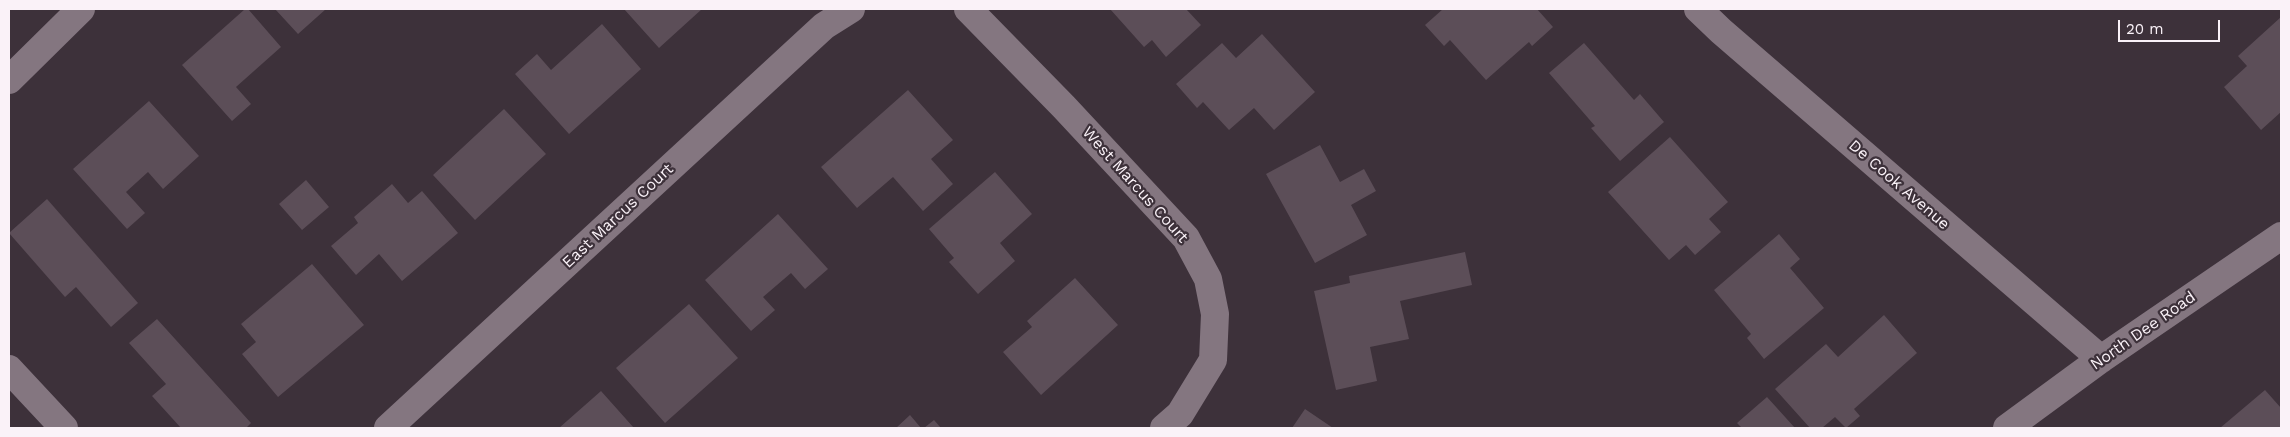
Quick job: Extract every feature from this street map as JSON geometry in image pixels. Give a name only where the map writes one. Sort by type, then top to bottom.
[{"type":"street","points":[[9,80],[81,9]]},
{"type":"street","name":"East Marcus Court","points":[[388,428],[824,26],[851,9]]},
{"type":"street","name":"West Marcus Court","points":[[968,9],[1064,107],[1186,238],[1208,280],[1215,314],[1213,360],[1180,414],[1164,428]]},
{"type":"street","name":"De Cook Avenue","points":[[1698,9],[1721,32],[2101,359]]},
{"type":"street","name":"North Dee Road","points":[[2007,428],[2101,359],[2281,236]]},
{"type":"street","points":[[9,369],[64,428]]},
{"type":"building","points":[[245,9],[248,9],[281,47],[236,87],[251,104],[232,121],[182,65]]},
{"type":"building","points":[[275,9],[326,9],[298,34]]},
{"type":"building","points":[[624,9],[702,9],[659,48]]},
{"type":"building","points":[[1110,9],[1186,9],[1201,25],[1166,57],[1152,40],[1144,47]]},
{"type":"building","points":[[1443,9],[1537,9],[1553,27],[1532,46],[1529,42],[1486,80],[1450,40],[1444,46],[1425,25]]},
{"type":"building","points":[[2281,17],[2281,112],[2261,130],[2224,87],[2247,66],[2238,56]]},
{"type":"building","points":[[602,24],[641,69],[569,134],[515,74],[537,54],[551,70]]},
{"type":"building","points":[[1262,34],[1315,92],[1274,130],[1254,108],[1229,130],[1203,102],[1197,108],[1176,84],[1222,43],[1236,58]]},
{"type":"building","points":[[1584,43],[1634,100],[1640,94],[1664,122],[1620,161],[1591,128],[1595,126],[1549,73]]},
{"type":"building","points":[[908,90],[953,140],[931,159],[953,184],[923,211],[893,177],[857,208],[821,167]]},
{"type":"building","points":[[149,101],[199,156],[163,189],[148,172],[126,192],[145,213],[127,229],[73,169]]},
{"type":"building","points":[[504,109],[546,154],[475,220],[433,175]]},
{"type":"building","points":[[1670,137],[1728,202],[1709,219],[1721,232],[1695,255],[1686,245],[1669,260],[1608,192]]},
{"type":"building","points":[[1320,145],[1340,182],[1364,169],[1376,191],[1351,205],[1367,235],[1315,263],[1266,174]]},
{"type":"building","points":[[995,172],[1032,214],[1000,243],[1015,261],[978,294],[949,262],[954,258],[929,229]]},
{"type":"building","points":[[306,180],[329,207],[302,230],[279,204]]},
{"type":"building","points":[[392,184],[408,203],[422,191],[458,233],[402,281],[379,254],[356,275],[331,246],[358,223],[354,217]]},
{"type":"building","points":[[47,199],[138,303],[111,327],[76,287],[65,297],[9,233]]},
{"type":"building","points":[[778,214],[828,269],[805,289],[791,273],[763,297],[775,310],[751,331],[705,280]]},
{"type":"building","points":[[1779,234],[1800,259],[1790,268],[1824,308],[1764,359],[1747,338],[1751,334],[1714,290]]},
{"type":"building","points":[[1465,252],[1472,285],[1400,301],[1409,339],[1370,347],[1377,381],[1336,390],[1314,291],[1350,283],[1349,276]]},
{"type":"building","points":[[312,264],[364,325],[278,397],[242,354],[256,342],[241,324]]},
{"type":"building","points":[[1075,278],[1118,325],[1041,395],[1003,352],[1032,327],[1027,321]]},
{"type":"building","points":[[689,304],[738,358],[665,423],[616,368]]},
{"type":"building","points":[[1884,315],[1917,353],[1854,409],[1860,416],[1846,428],[1835,417],[1822,428],[1810,428],[1775,389],[1826,344],[1838,357]]},
{"type":"building","points":[[157,319],[251,423],[246,428],[181,428],[152,396],[166,384],[129,343]]},
{"type":"building","points":[[2265,390],[2281,408],[2281,428],[2220,428]]},
{"type":"building","points":[[601,391],[634,428],[559,428]]},
{"type":"building","points":[[1767,397],[1795,428],[1742,428],[1737,423]]},
{"type":"building","points":[[1305,409],[1333,428],[1292,428]]},
{"type":"building","points":[[910,415],[921,428],[896,428]]},
{"type":"building","points":[[934,420],[941,428],[924,428]]}]
